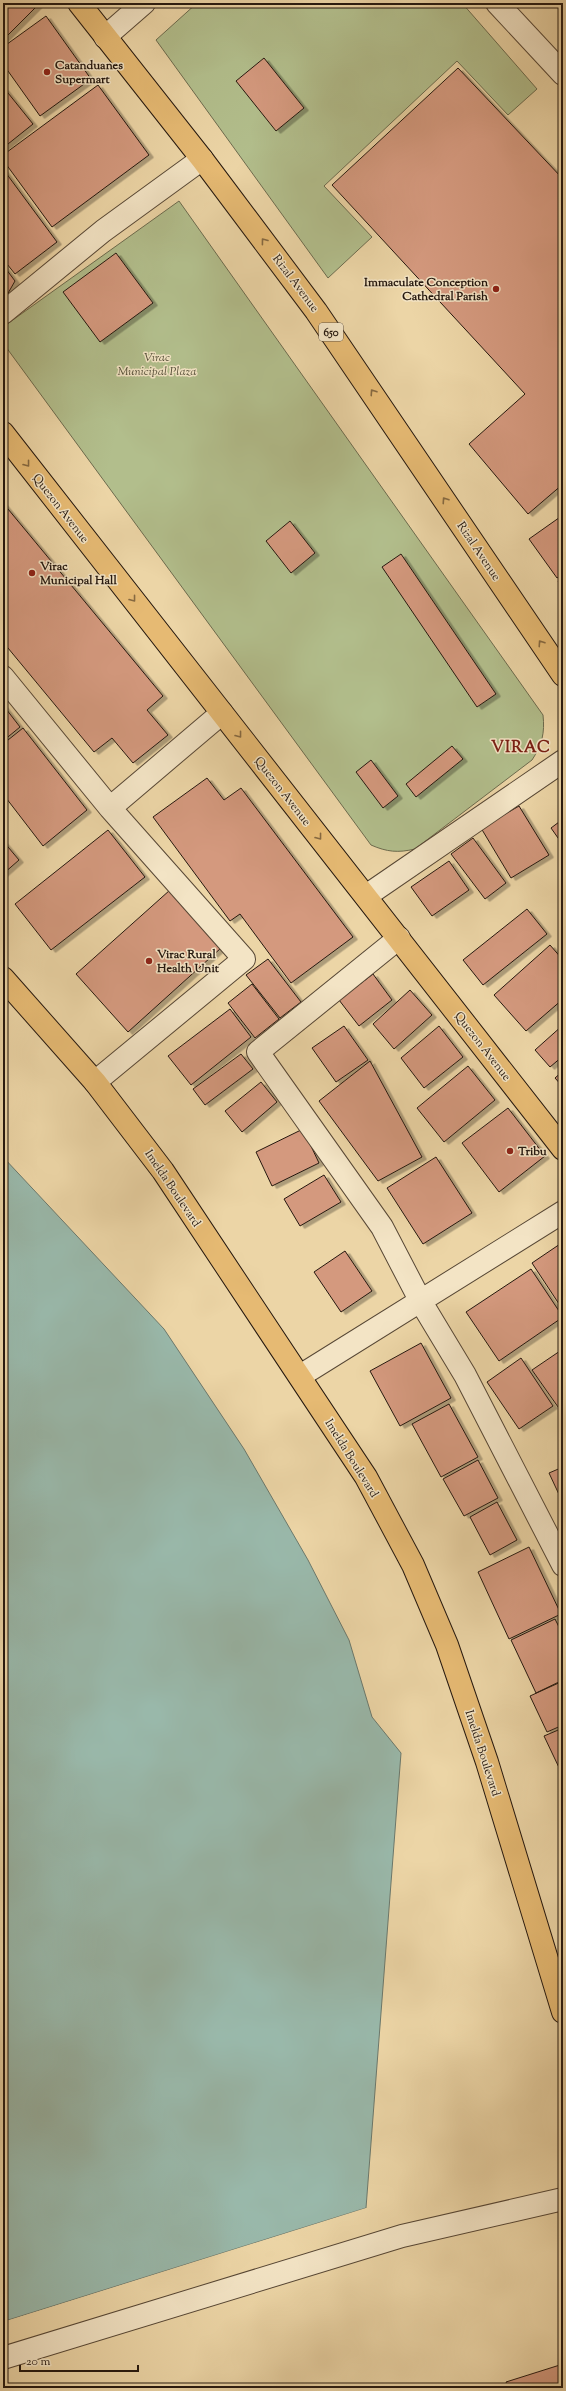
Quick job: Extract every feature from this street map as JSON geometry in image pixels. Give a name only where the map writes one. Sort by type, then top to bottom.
[{"type":"main road","name":"Rizal Avenue","points":[[79,3],[202,160],[316,311],[563,675]]},
{"type":"main road","name":"Quezon Avenue","points":[[6,443],[222,713],[563,1149]]},
{"type":"main road","name":"Imelda Boulevard","points":[[3,978],[95,1082],[163,1171],[366,1477],[413,1565],[447,1645],[487,1762],[563,2012]]},
{"type":"street","points":[[105,37],[144,3]]},
{"type":"street","points":[[497,3],[563,74]]},
{"type":"street","points":[[3,314],[103,231],[202,160]]},
{"type":"street","points":[[3,677],[110,808],[244,959],[95,1082]]},
{"type":"street","points":[[110,808],[222,713]]},
{"type":"street","points":[[366,896],[563,761]]},
{"type":"street","points":[[399,938],[258,1052],[340,1165],[382,1227],[422,1302],[464,1375],[563,1565]]},
{"type":"street","points":[[300,1376],[422,1302],[563,1212]]},
{"type":"street","points":[[3,2358],[402,2236],[563,2199]]},
{"type":"green space","points":[[197,3],[462,3],[537,89],[508,115],[457,61],[324,186],[372,237],[328,278],[156,40]]},
{"type":"green space","name":"Virac Municipal Plaza","points":[[179,201],[543,715],[544,728],[542,739],[532,760],[415,849],[393,851],[371,845],[3,343],[3,327]]},
{"type":"shaded area","points":[[3,1157],[164,1329],[244,1449],[308,1560],[349,1640],[372,1717],[401,1753],[366,2208],[5,2321],[27,2388],[3,2388]]},
{"type":"pier","points":[[366,2208],[366,2210],[7,2323],[28,2386],[3,2388],[3,2322]]},
{"type":"building","points":[[3,3],[36,3],[38,5],[3,40]]},
{"type":"building","name":"Catanduanes Supermart","points":[[46,16],[91,79],[40,116],[3,64],[3,47]]},
{"type":"building","points":[[264,58],[304,108],[276,131],[236,81]]},
{"type":"building","name":"Immaculate Conception Cathedral Parish","points":[[458,68],[563,179],[563,484],[528,514],[469,444],[525,394],[332,185]]},
{"type":"building","points":[[98,85],[149,155],[52,227],[3,160],[3,155]]},
{"type":"building","points":[[4,88],[33,124],[3,148],[3,89]]},
{"type":"building","points":[[3,169],[57,242],[15,274],[3,259]]},
{"type":"building","points":[[116,253],[153,303],[100,342],[63,292]]},
{"type":"building","points":[[3,265],[15,281],[7,295],[3,297]]},
{"type":"building","name":"Virac Municipal Hall","points":[[3,503],[163,696],[147,710],[168,735],[133,763],[112,738],[94,752],[3,642]]},
{"type":"building","points":[[563,515],[563,574],[557,578],[529,539]]},
{"type":"building","points":[[290,521],[315,553],[291,573],[266,541]]},
{"type":"building","points":[[401,554],[496,694],[477,707],[382,567]]},
{"type":"building","points":[[563,577],[563,588],[558,581]]},
{"type":"building","points":[[3,705],[20,727],[3,741]]},
{"type":"building","points":[[23,728],[87,810],[43,846],[3,794],[3,744]]},
{"type":"building","points":[[452,746],[463,759],[416,797],[406,784]]},
{"type":"building","points":[[371,760],[398,796],[383,808],[356,772]]},
{"type":"building","points":[[207,778],[224,800],[241,788],[353,937],[291,983],[240,914],[230,921],[153,817]]},
{"type":"building","points":[[519,806],[549,855],[511,878],[481,828]]},
{"type":"building","points":[[563,819],[563,845],[551,828]]},
{"type":"building","points":[[108,830],[145,877],[51,950],[15,904]]},
{"type":"building","points":[[473,838],[506,883],[485,899],[451,854]]},
{"type":"building","points":[[3,841],[19,860],[3,874]]},
{"type":"building","points":[[449,861],[469,890],[432,916],[411,887]]},
{"type":"building","name":"Virac Rural Health Unit","points":[[170,890],[221,948],[128,1032],[76,974]]},
{"type":"building","points":[[527,909],[547,934],[483,985],[463,960]]},
{"type":"building","points":[[550,945],[563,960],[563,999],[526,1031],[494,995]]},
{"type":"building","points":[[268,959],[301,1002],[280,1018],[246,975]]},
{"type":"building","points":[[373,974],[392,1000],[359,1026],[339,1000]]},
{"type":"building","points":[[252,984],[279,1019],[255,1038],[228,1003]]},
{"type":"building","points":[[410,990],[432,1015],[394,1049],[373,1024]]},
{"type":"building","points":[[230,1009],[251,1037],[191,1085],[168,1056]]},
{"type":"building","points":[[563,1025],[563,1056],[550,1067],[535,1050]]},
{"type":"building","points":[[344,1026],[368,1060],[336,1082],[312,1048]]},
{"type":"building","points":[[439,1026],[463,1057],[424,1088],[401,1058]]},
{"type":"building","points":[[241,1054],[253,1069],[205,1105],[193,1089]]},
{"type":"building","points":[[370,1061],[422,1157],[378,1181],[319,1101]]},
{"type":"building","points":[[468,1066],[495,1100],[444,1142],[417,1108]]},
{"type":"building","points":[[563,1071],[563,1087],[555,1078]]},
{"type":"building","points":[[261,1082],[277,1102],[242,1132],[225,1111]]},
{"type":"building","points":[[508,1108],[545,1156],[499,1192],[462,1143]]},
{"type":"building","points":[[303,1129],[319,1163],[272,1186],[256,1152]]},
{"type":"building","points":[[436,1157],[472,1213],[423,1244],[387,1188]]},
{"type":"building","points":[[324,1175],[341,1202],[300,1226],[284,1199]]},
{"type":"building","points":[[563,1242],[563,1310],[532,1263]]},
{"type":"building","points":[[345,1251],[372,1291],[341,1312],[314,1272]]},
{"type":"building","points":[[531,1269],[563,1317],[499,1361],[466,1312]]},
{"type":"building","points":[[421,1343],[451,1398],[400,1426],[370,1371]]},
{"type":"building","points":[[560,1351],[563,1355],[563,1414],[532,1370]]},
{"type":"building","points":[[521,1358],[553,1406],[519,1429],[487,1382]]},
{"type":"building","points":[[449,1404],[478,1457],[441,1477],[412,1424]]},
{"type":"building","points":[[478,1460],[498,1498],[464,1516],[443,1479]]},
{"type":"building","points":[[563,1467],[563,1503],[549,1473]]},
{"type":"building","points":[[497,1502],[517,1540],[490,1555],[470,1517]]},
{"type":"building","points":[[529,1547],[561,1614],[509,1639],[478,1572]]},
{"type":"building","points":[[555,1619],[563,1635],[563,1680],[536,1693],[511,1640]]},
{"type":"building","points":[[563,1681],[563,1725],[547,1732],[530,1696]]},
{"type":"building","points":[[563,1728],[563,1776],[544,1736]]},
{"type":"building","points":[[563,2364],[563,2388],[508,2388],[506,2382]]},
{"type":"place","name":"Catanduanes Supermart","points":[[47,72]]},
{"type":"place","name":"Immaculate Conception Cathedral Parish","points":[[496,289]]},
{"type":"place","name":"Virac Municipal Hall","points":[[32,573]]},
{"type":"place","name":"Virac Rural Health Unit","points":[[149,961]]},
{"type":"place","name":"Tribu","points":[[510,1151]]},
{"type":"district","name":"VIRAC","points":[[521,746]]}]
